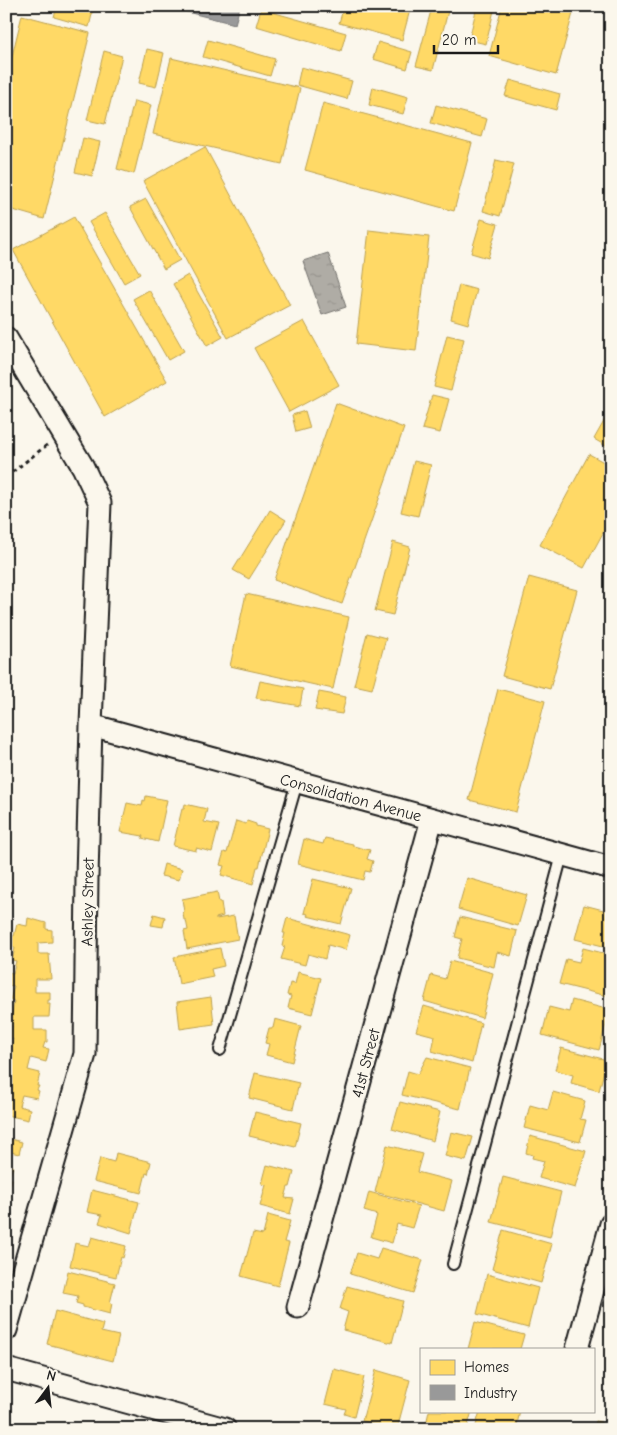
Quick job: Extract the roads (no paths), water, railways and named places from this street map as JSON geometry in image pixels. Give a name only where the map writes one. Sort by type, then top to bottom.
[{"type":"street","name":"Ashley Street","points":[[6,338],[83,467],[100,503],[91,725],[85,1054],[6,1330]]},
{"type":"street","name":"Consolidation Avenue","points":[[91,725],[611,868]]},
{"type":"street","name":"41st Street","points":[[298,1307],[432,819]]},
{"type":"street","points":[[577,1348],[611,1224]]},
{"type":"street","points":[[6,1370],[225,1429]]},
{"type":"lane","points":[[220,1050],[297,782]]},
{"type":"lane","points":[[453,1264],[562,855]]},
{"type":"water","points":[[328,253],[346,307],[322,315],[303,261]]}]
